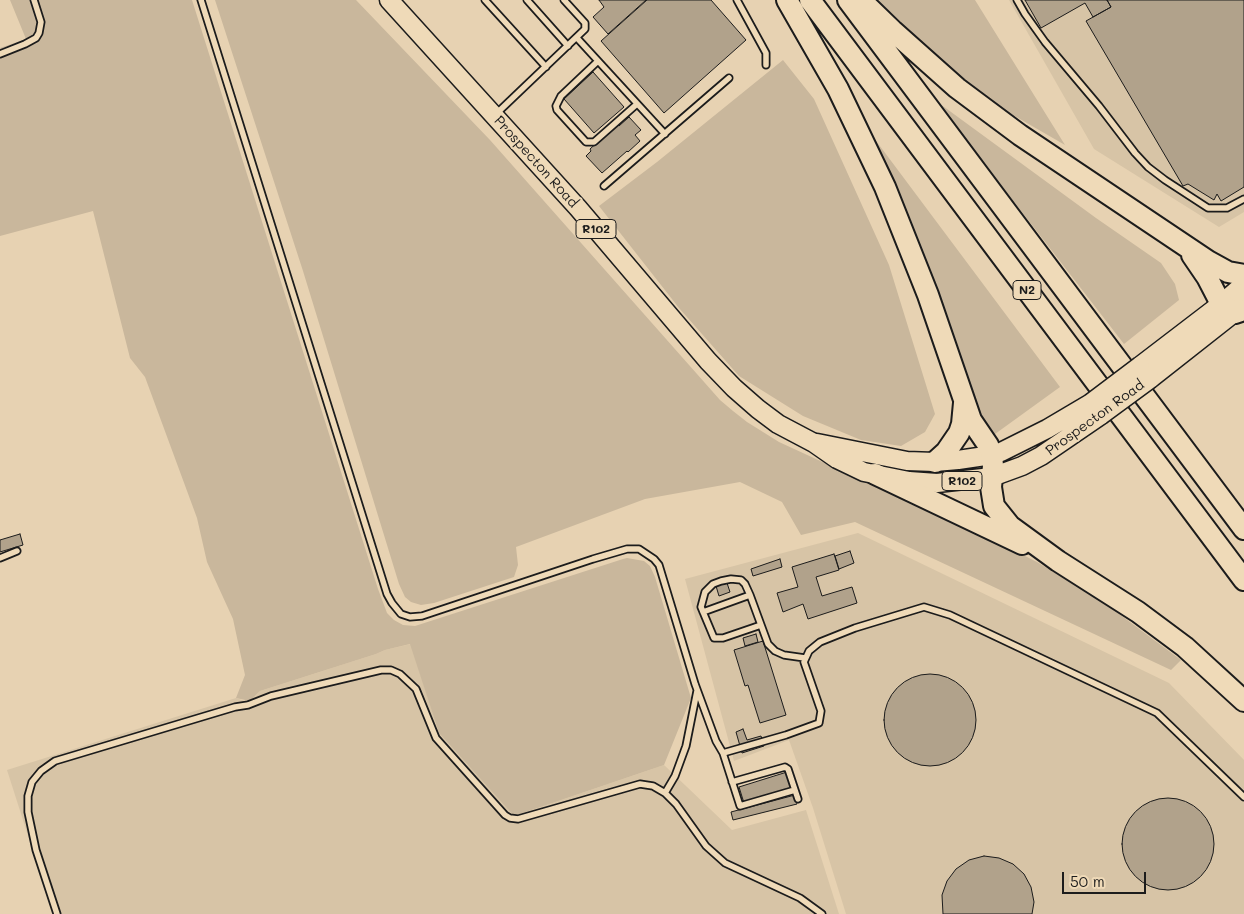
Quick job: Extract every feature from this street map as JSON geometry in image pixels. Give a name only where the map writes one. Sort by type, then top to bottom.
[{"type":"highway","points":[[787,0],[838,89],[884,187],[928,295],[964,403],[971,420],[988,445],[992,455],[992,497],[994,506],[1010,526],[1058,561],[1138,612],[1185,648],[1244,701]]},
{"type":"highway","name":"N2","points":[[810,0],[1244,580]]},
{"type":"highway","name":"N2","points":[[848,0],[1244,530]]},
{"type":"highway","points":[[861,0],[957,88],[1020,135],[1183,244],[1228,272],[1244,275]]},
{"type":"highway","points":[[1183,244],[1207,277],[1236,308]]},
{"type":"highway","points":[[935,462],[946,452],[959,433],[964,403]]},
{"type":"highway","points":[[875,474],[1058,561]]},
{"type":"main road","name":"Prospecton Road","points":[[390,0],[578,208],[708,361],[734,388],[778,424],[814,443],[849,466],[909,481],[937,483],[992,477],[1022,466],[1042,456],[1096,409],[1236,308],[1244,284]]},
{"type":"main road","name":"Prospecton Road","points":[[814,443],[887,458],[935,462],[992,455],[1047,429],[1096,409]]},
{"type":"lane","points":[[0,54],[25,44],[36,38],[39,34],[41,22],[34,0]]},
{"type":"lane","points":[[201,0],[387,594],[392,603],[401,614],[410,617],[422,616],[593,559],[628,549],[639,549],[660,565],[697,689],[716,741],[723,753],[740,806],[795,790]]},
{"type":"lane","points":[[485,0],[546,67]]},
{"type":"lane","points":[[527,0],[568,46]]},
{"type":"lane","points":[[494,116],[585,29],[586,25],[564,0]]},
{"type":"lane","points":[[737,0],[766,54],[766,65]]},
{"type":"lane","points":[[1017,0],[1045,42],[1148,167],[1208,208],[1227,208],[1244,199]]},
{"type":"lane","points":[[576,38],[665,134]]},
{"type":"lane","points":[[598,61],[561,96],[556,106],[557,110],[574,130],[586,142],[590,143],[637,104]]},
{"type":"lane","points":[[604,186],[729,78]]},
{"type":"lane","points":[[0,558],[17,551]]},
{"type":"lane","points":[[761,625],[723,638],[714,638],[701,607],[706,592],[713,584],[721,581],[741,580],[750,595],[768,644],[775,651],[790,657],[805,658]]},
{"type":"lane","points":[[703,612],[750,595]]},
{"type":"lane","points":[[723,753],[820,723],[821,711],[805,667],[805,658],[809,651],[820,642],[918,608],[932,608],[1157,713],[1244,797]]},
{"type":"lane","points":[[57,914],[34,842],[28,812],[28,796],[32,782],[41,771],[55,760],[235,707],[248,705],[271,696],[381,670],[392,670],[407,679],[416,690],[436,738],[499,810],[510,818],[518,819],[640,784],[653,786],[665,793],[706,846],[725,863],[800,898],[822,914]]},
{"type":"lane","points":[[665,793],[675,776],[686,746],[697,689]]},
{"type":"lane","points":[[732,782],[785,767],[788,769],[798,799]]},
{"type":"shaded area","points":[[10,0],[192,0],[387,613],[403,625],[415,626],[623,559],[644,561],[650,566],[655,577],[691,698],[664,765],[514,816],[439,733],[410,644],[385,650],[260,691],[250,701],[236,698],[245,675],[233,619],[207,562],[197,518],[145,377],[130,358],[93,211],[0,236],[0,48],[26,39]]},
{"type":"shaded area","points":[[215,0],[356,0],[490,140],[720,400],[733,411],[779,442],[1037,562],[1103,602],[1181,660],[1171,670],[855,522],[801,535],[782,502],[740,482],[645,499],[516,547],[518,565],[514,577],[434,603],[421,605],[411,602],[405,597],[399,584],[303,271]]},
{"type":"shaded area","points":[[878,0],[975,0],[1065,145],[994,104],[924,47]]},
{"type":"shaded area","points":[[1009,0],[1244,0],[1244,212],[1219,227],[1094,149]]},
{"type":"shaded area","points":[[783,60],[814,99],[889,265],[935,414],[925,432],[901,446],[861,440],[803,416],[739,376],[679,308],[599,206],[657,162]]},
{"type":"shaded area","points":[[936,101],[1161,263],[1175,284],[1179,300],[1124,344]]},
{"type":"shaded area","points":[[853,110],[1060,387],[995,434],[973,420],[959,354],[933,278]]},
{"type":"shaded area","points":[[858,533],[1169,683],[1244,760],[1244,914],[846,914],[813,808],[789,740],[734,761],[685,579]]},
{"type":"shaded area","points":[[411,644],[439,733],[514,816],[664,765],[732,830],[806,810],[839,914],[53,914],[7,770],[236,698],[245,701],[255,697],[260,691],[385,650]]},
{"type":"building","points":[[599,0],[646,0],[608,34],[593,17],[604,7]]},
{"type":"building","points":[[647,0],[711,0],[746,40],[664,113],[601,41]]},
{"type":"building","points":[[1025,0],[1107,0],[1111,7],[1093,17],[1085,3],[1041,28]]},
{"type":"building","points":[[1107,0],[1244,0],[1244,187],[1221,201],[1217,194],[1214,200],[1188,184],[1183,186],[1086,21],[1111,7]]},
{"type":"building","points":[[593,72],[624,107],[594,133],[564,99]]},
{"type":"building","points":[[629,117],[641,130],[635,135],[640,141],[602,173],[586,156],[591,151],[590,149],[617,124],[619,126]]},
{"type":"building","points":[[20,534],[23,545],[0,552],[0,540]]},
{"type":"building","points":[[850,551],[854,563],[839,569],[835,556]]},
{"type":"building","points":[[834,554],[839,570],[816,577],[822,596],[852,587],[857,603],[808,619],[803,604],[783,612],[777,593],[798,587],[792,567]]},
{"type":"building","points":[[780,559],[782,567],[753,576],[751,569]]},
{"type":"building","points":[[727,583],[730,592],[719,596],[716,586]]},
{"type":"building","points":[[756,634],[758,642],[745,646],[743,638]]},
{"type":"building","points":[[763,641],[786,715],[760,723],[748,685],[745,686],[734,650]]},
{"type":"building","points":[[930,674],[948,678],[962,688],[972,702],[976,720],[972,738],[962,752],[948,762],[930,766],[912,762],[898,752],[888,738],[884,720],[888,702],[898,688],[912,678]]},
{"type":"building","points":[[743,729],[747,740],[761,736],[764,746],[742,753],[736,732]]},
{"type":"building","points":[[787,772],[792,788],[744,803],[739,787]]},
{"type":"building","points":[[795,795],[797,804],[733,820],[731,812]]},
{"type":"building","points":[[1168,798],[1177,799],[1194,806],[1206,818],[1213,835],[1213,853],[1206,870],[1194,882],[1177,889],[1168,890],[1159,889],[1142,882],[1130,870],[1123,853],[1122,844],[1123,835],[1130,818],[1142,806],[1159,799]]},
{"type":"building","points":[[984,856],[999,858],[1013,864],[1024,874],[1031,887],[1034,902],[1032,914],[943,914],[942,895],[947,881],[956,869],[969,860]]}]
